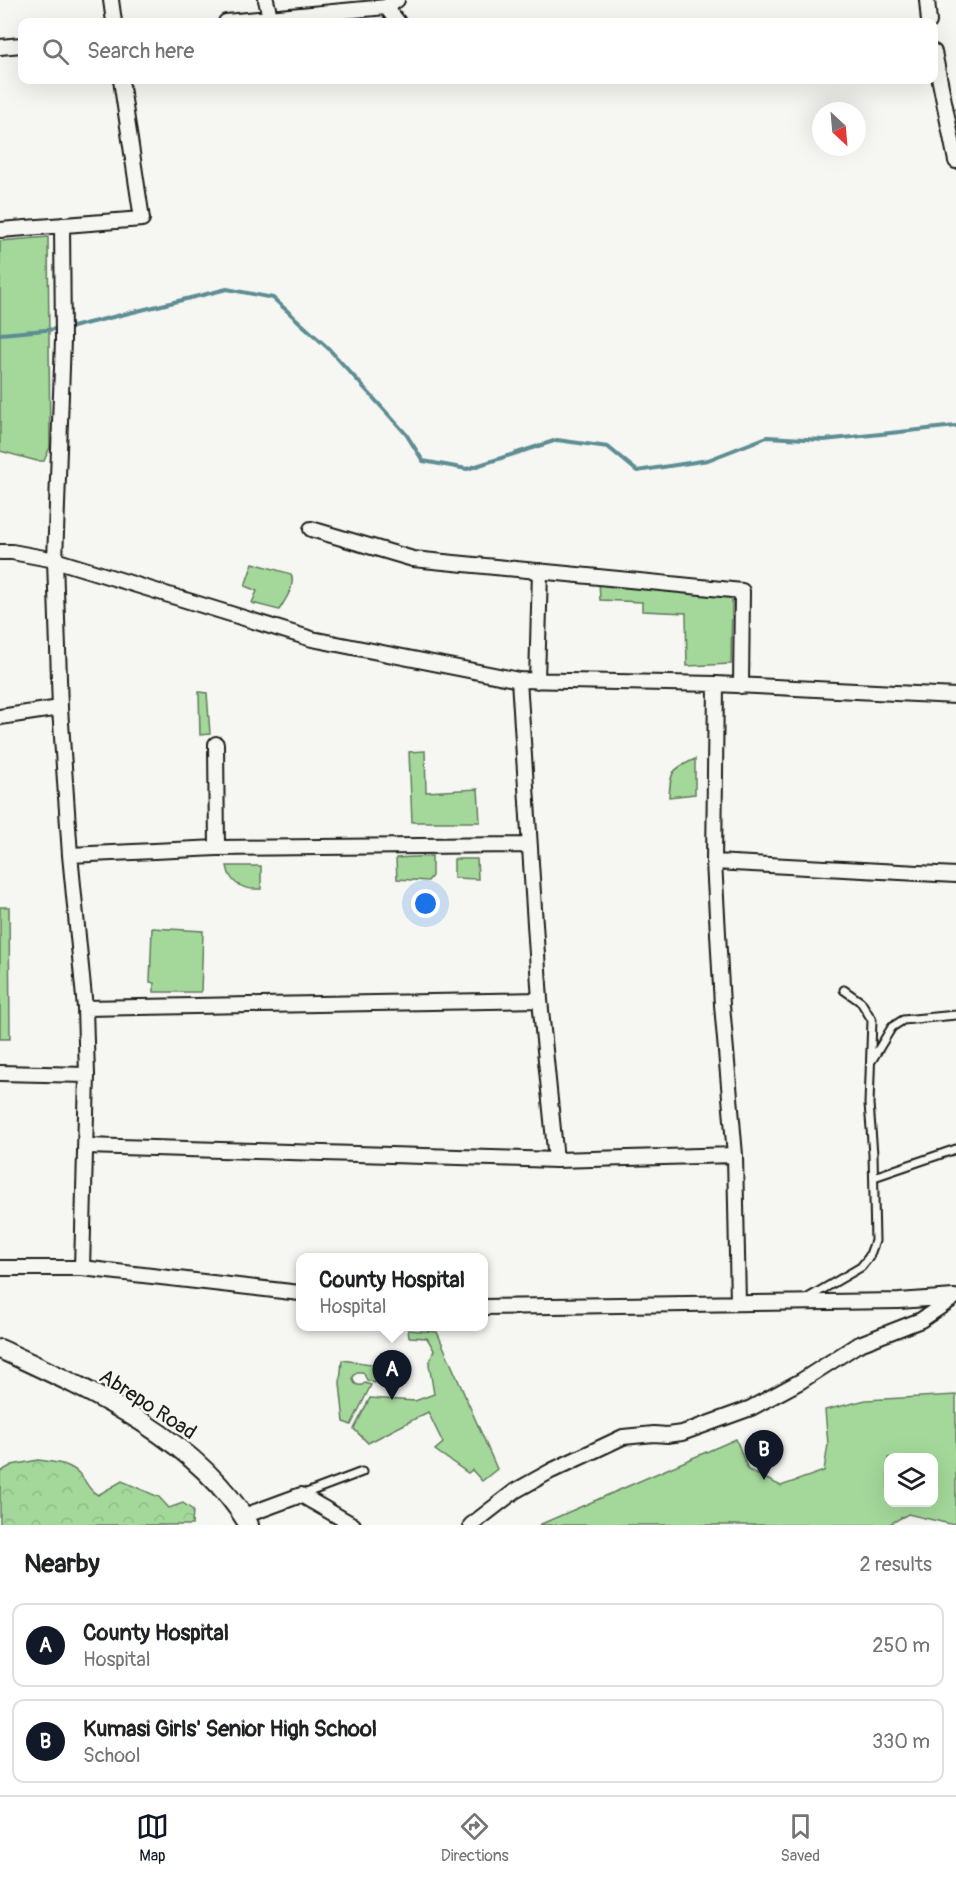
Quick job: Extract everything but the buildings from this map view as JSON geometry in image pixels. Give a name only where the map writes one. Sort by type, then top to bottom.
[{"type":"main road","name":"Abrepo Road","points":[[0,1349],[77,1385],[120,1408],[158,1433],[215,1481],[247,1521]]},
{"type":"street","points":[[111,0],[113,18]]},
{"type":"street","points":[[266,0],[270,17]]},
{"type":"street","points":[[927,0],[929,18]]},
{"type":"street","points":[[261,18],[392,4]]},
{"type":"street","points":[[0,47],[18,45]]},
{"type":"street","points":[[938,76],[956,161]]},
{"type":"street","points":[[0,230],[142,219],[122,84]]},
{"type":"street","points":[[62,225],[63,340],[55,560],[60,708],[70,855],[85,1008],[87,1075],[82,1268]]},
{"type":"street","points":[[311,529],[413,559],[742,591],[741,686]]},
{"type":"street","points":[[0,552],[55,560],[312,639],[519,680],[716,684],[956,696]]},
{"type":"street","points":[[537,681],[540,570]]},
{"type":"street","points":[[519,680],[540,1000],[556,1160]]},
{"type":"street","points":[[716,684],[714,862],[722,1005],[735,1155],[738,1303]]},
{"type":"street","points":[[0,717],[60,708]]},
{"type":"street","points":[[216,744],[217,848]]},
{"type":"street","points":[[70,855],[217,848],[529,844]]},
{"type":"street","points":[[714,862],[956,875]]},
{"type":"street","points":[[85,1008],[540,1000]]},
{"type":"street","points":[[0,1073],[87,1075]]},
{"type":"street","points":[[86,1146],[556,1160],[735,1155]]},
{"type":"street","points":[[0,1268],[82,1268],[296,1293]]},
{"type":"street","points":[[488,1307],[899,1301],[956,1297]]},
{"type":"street","points":[[471,1525],[515,1491],[622,1437],[682,1433],[751,1408],[801,1381],[857,1345],[921,1320],[956,1297]]},
{"type":"street","points":[[247,1521],[302,1495],[353,1525]]},
{"type":"lane","points":[[801,1302],[861,1267],[869,1257],[875,1241],[869,1104],[872,1020],[861,1002],[844,990]]},
{"type":"lane","points":[[871,1062],[892,1027],[903,1020],[956,1015]]},
{"type":"lane","points":[[873,1177],[956,1149]]},
{"type":"lane","points":[[302,1495],[362,1473]]},
{"type":"green space","points":[[48,237],[50,447],[44,461],[37,461],[0,451],[0,241]]},
{"type":"green space","points":[[253,563],[291,574],[291,588],[279,610],[252,603],[257,591],[245,586]]},
{"type":"green space","points":[[599,580],[732,596],[731,664],[687,666],[686,613],[642,611],[642,602],[600,600]]},
{"type":"green space","points":[[199,692],[207,693],[210,734],[200,735]]},
{"type":"green space","points":[[425,751],[426,792],[478,789],[480,822],[412,822],[409,752]]},
{"type":"green space","points":[[695,759],[695,794],[669,797],[674,772]]},
{"type":"green space","points":[[432,856],[432,876],[428,881],[397,879],[396,858]]},
{"type":"green space","points":[[454,859],[477,859],[478,879],[454,878]]},
{"type":"green space","points":[[227,866],[261,866],[261,889],[239,885],[231,878]]},
{"type":"green space","points":[[0,907],[9,907],[10,1039],[0,1039]]},
{"type":"green space","points":[[152,928],[203,931],[201,992],[154,992],[154,983],[150,982]]},
{"type":"green space","points":[[408,1331],[437,1332],[497,1469],[482,1481],[472,1470],[468,1473],[435,1450],[443,1443],[428,1412],[368,1443],[354,1429],[370,1398],[415,1401],[434,1394],[429,1364],[434,1350],[427,1338],[409,1337]]},
{"type":"green space","points":[[342,1360],[377,1365],[375,1383],[367,1380],[363,1372],[357,1372],[353,1377],[357,1384],[371,1385],[351,1425],[344,1422],[340,1383]]},
{"type":"green space","points":[[956,1395],[956,1523],[950,1524],[908,1514],[888,1525],[539,1525],[736,1439],[748,1470],[781,1486],[824,1471],[828,1444],[825,1410],[866,1400]]},
{"type":"green space","points":[[38,1460],[62,1464],[73,1469],[98,1495],[122,1481],[159,1497],[169,1508],[183,1503],[193,1510],[192,1525],[0,1525],[0,1472],[12,1465]]},
{"type":"waterway","points":[[0,334],[68,328],[227,289],[273,298],[329,349],[406,434],[423,461],[467,469],[557,440],[608,447],[637,471],[708,460],[767,437],[824,440],[956,426]]},
{"type":"place","name":"County Hospital","points":[[392,1400]]},
{"type":"place","name":"Kumasi Girls' Senior High School","points":[[764,1480]]}]
